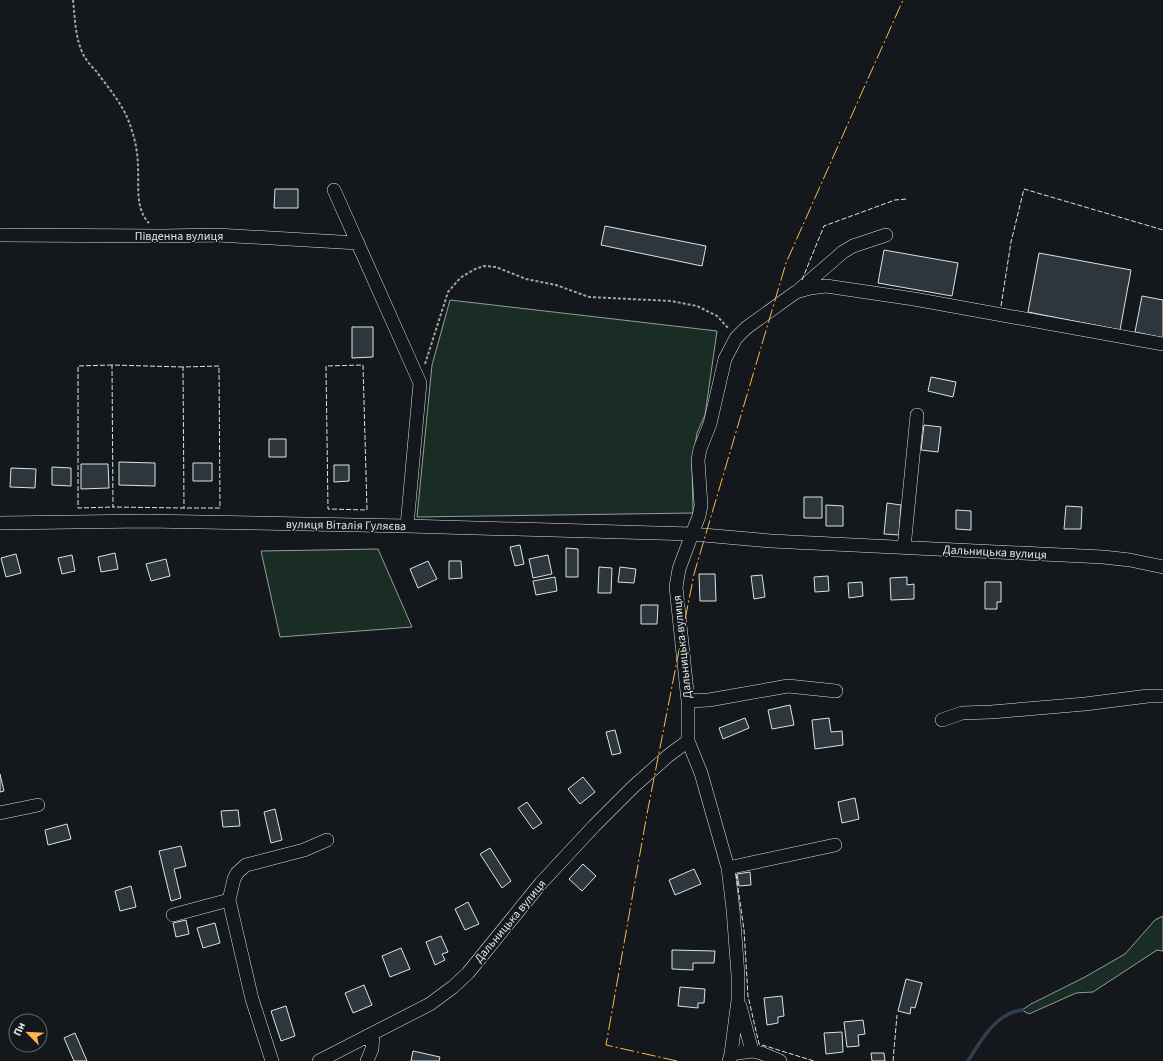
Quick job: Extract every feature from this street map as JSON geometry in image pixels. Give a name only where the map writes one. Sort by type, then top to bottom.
[{"type":"street","points":[[334,190],[420,383],[408,526]]},
{"type":"street","name":"Південна вулиця","points":[[0,235],[216,235],[358,243]]},
{"type":"street","points":[[692,534],[701,506],[698,460],[700,449],[710,424],[725,359],[736,338],[746,328],[796,292],[843,252],[853,246],[886,235]]},
{"type":"street","points":[[796,292],[826,286],[914,299],[1163,344]]},
{"type":"street","points":[[904,548],[917,415]]},
{"type":"street","name":"вулиця Віталія Гуляєва","points":[[0,523],[146,521],[408,526],[692,534]]},
{"type":"street","name":"Дальницька вулиця","points":[[319,1061],[430,1004],[453,987],[468,973],[542,883],[594,826],[633,787],[669,755],[688,741],[688,701],[676,586],[679,569],[692,534],[771,542],[1103,557],[1130,560],[1163,567]]},
{"type":"street","points":[[688,701],[709,700],[788,686],[836,691]]},
{"type":"street","points":[[942,720],[962,713],[992,712],[1085,704],[1148,696],[1163,696]]},
{"type":"street","points":[[688,741],[701,773],[728,868],[733,909],[738,1000],[730,1058],[752,1051],[762,1053],[780,1061]]},
{"type":"street","points":[[0,813],[38,805]]},
{"type":"street","points":[[272,1061],[252,999],[229,900],[234,879],[241,868],[246,865],[304,850],[327,840]]},
{"type":"street","points":[[728,868],[835,845]]},
{"type":"street","points":[[173,915],[229,900]]},
{"type":"street","points":[[738,1000],[752,1051]]},
{"type":"street","points":[[367,1061],[372,1049],[373,1034]]},
{"type":"path","points":[[73,0],[78,42],[83,55],[118,101],[132,129],[138,166],[138,197],[141,210],[147,222],[163,236]]},
{"type":"path","points":[[420,383],[448,292],[460,278],[475,269],[484,266],[496,268],[526,279],[556,285],[589,297],[671,301],[697,306],[717,316],[736,338]]},
{"type":"green space","points":[[450,300],[717,331],[705,415],[697,433],[692,464],[693,513],[417,517],[432,365]]},
{"type":"green space","points":[[378,549],[412,627],[280,637],[261,551]]},
{"type":"green space","points":[[1163,916],[1163,951],[1157,950],[1093,992],[1076,993],[1029,1014],[1022,1010],[1125,954],[1155,920]]},
{"type":"building","points":[[275,189],[298,189],[298,208],[274,208]]},
{"type":"building","points":[[605,226],[706,246],[702,266],[601,245]]},
{"type":"building","points":[[884,250],[958,263],[952,296],[878,283]]},
{"type":"building","points":[[1039,253],[1131,270],[1120,330],[1028,312]]},
{"type":"building","points":[[1142,296],[1163,300],[1163,338],[1135,332]]},
{"type":"building","points":[[352,327],[373,327],[373,357],[352,358]]},
{"type":"building","points":[[931,377],[956,382],[953,397],[928,391]]},
{"type":"building","points":[[924,425],[941,427],[938,452],[921,450]]},
{"type":"building","points":[[269,439],[286,439],[286,457],[269,457]]},
{"type":"building","points":[[119,462],[155,463],[155,486],[119,485]]},
{"type":"building","points":[[193,463],[212,463],[212,481],[193,481]]},
{"type":"building","points":[[81,464],[108,464],[109,488],[81,489]]},
{"type":"building","points":[[334,465],[349,465],[349,481],[334,482]]},
{"type":"building","points":[[52,467],[71,468],[71,486],[52,485]]},
{"type":"building","points":[[11,468],[36,469],[35,488],[10,487]]},
{"type":"building","points":[[804,497],[822,497],[822,518],[804,518]]},
{"type":"building","points":[[887,503],[901,505],[899,535],[884,534]]},
{"type":"building","points":[[826,505],[843,506],[843,526],[826,526]]},
{"type":"building","points":[[1066,506],[1082,507],[1081,529],[1064,529]]},
{"type":"building","points":[[956,510],[971,511],[971,530],[956,529]]},
{"type":"building","points":[[520,545],[524,564],[515,566],[510,547]]},
{"type":"building","points":[[566,548],[578,549],[578,577],[566,577]]},
{"type":"building","points":[[115,553],[118,569],[101,572],[98,557]]},
{"type":"building","points":[[16,554],[21,573],[6,577],[1,558]]},
{"type":"building","points":[[72,555],[75,571],[62,574],[58,558]]},
{"type":"building","points":[[548,555],[552,574],[533,578],[529,559]]},
{"type":"building","points":[[166,559],[170,576],[151,581],[146,564]]},
{"type":"building","points":[[428,561],[437,579],[418,588],[410,569]]},
{"type":"building","points":[[449,561],[461,561],[462,578],[449,579]]},
{"type":"building","points":[[599,567],[612,568],[611,593],[598,593]]},
{"type":"building","points":[[620,567],[636,569],[634,583],[618,582]]},
{"type":"building","points":[[699,574],[715,574],[716,601],[700,601]]},
{"type":"building","points":[[762,575],[765,597],[754,599],[751,576]]},
{"type":"building","points":[[828,576],[829,591],[815,592],[814,577]]},
{"type":"building","points":[[555,577],[557,591],[536,595],[533,581]]},
{"type":"building","points":[[907,577],[907,585],[914,584],[914,599],[891,600],[890,578]]},
{"type":"building","points":[[862,582],[863,596],[849,598],[848,583]]},
{"type":"building","points":[[985,582],[1001,582],[1001,602],[997,602],[997,609],[985,609]]},
{"type":"building","points":[[641,605],[658,605],[657,624],[641,624]]},
{"type":"building","points":[[790,705],[794,725],[772,729],[768,710]]},
{"type":"building","points":[[745,718],[749,728],[723,739],[719,728]]},
{"type":"building","points":[[829,718],[831,732],[842,731],[843,745],[815,749],[812,720]]},
{"type":"building","points":[[615,730],[621,753],[612,755],[606,732]]},
{"type":"building","points":[[0,774],[4,791],[0,792]]},
{"type":"building","points":[[583,777],[595,792],[580,804],[568,789]]},
{"type":"building","points":[[855,798],[859,819],[842,823],[838,802]]},
{"type":"building","points":[[527,802],[542,823],[533,829],[518,808]]},
{"type":"building","points":[[275,809],[282,840],[271,843],[264,812]]},
{"type":"building","points":[[238,810],[240,826],[223,827],[221,811]]},
{"type":"building","points":[[67,824],[71,839],[48,845],[45,830]]},
{"type":"building","points":[[181,846],[186,866],[174,869],[181,898],[171,901],[159,851]]},
{"type":"building","points":[[490,848],[511,881],[502,888],[480,854]]},
{"type":"building","points":[[583,864],[596,876],[582,891],[569,879]]},
{"type":"building","points":[[694,869],[701,884],[675,895],[669,880]]},
{"type":"building","points":[[750,872],[751,885],[739,886],[737,874]]},
{"type":"building","points":[[131,886],[136,907],[120,911],[115,891]]},
{"type":"building","points":[[468,902],[479,924],[465,930],[455,909]]},
{"type":"building","points":[[186,920],[189,934],[176,937],[173,923]]},
{"type":"building","points":[[215,923],[220,943],[203,948],[197,928]]},
{"type":"building","points":[[441,936],[448,952],[442,954],[445,960],[435,965],[426,942]]},
{"type":"building","points":[[401,948],[410,969],[390,977],[382,956]]},
{"type":"building","points":[[672,950],[715,951],[714,963],[693,963],[693,970],[672,969]]},
{"type":"building","points":[[906,979],[922,983],[915,1008],[911,1007],[910,1014],[898,1011]]},
{"type":"building","points":[[364,985],[372,1005],[353,1013],[345,993]]},
{"type":"building","points":[[680,987],[705,989],[704,1003],[698,1003],[698,1008],[678,1006]]},
{"type":"building","points":[[782,996],[784,1016],[778,1017],[778,1023],[767,1025],[764,998]]},
{"type":"building","points":[[286,1006],[295,1036],[281,1041],[271,1011]]},
{"type":"building","points":[[863,1020],[865,1034],[858,1035],[859,1046],[847,1047],[844,1022]]},
{"type":"building","points":[[842,1032],[843,1052],[826,1054],[824,1033]]},
{"type":"building","points":[[75,1033],[87,1061],[74,1061],[64,1038]]},
{"type":"building","points":[[413,1051],[440,1057],[439,1061],[411,1061]]},
{"type":"building","points":[[871,1053],[884,1053],[885,1061],[872,1061]]},
{"type":"waterway","points":[[968,1061],[985,1035],[995,1024],[1009,1014],[1022,1010]]},
{"type":"fence","points":[[1001,306],[1011,242],[1024,189],[1163,230]]},
{"type":"fence","points":[[802,280],[824,226],[895,200],[907,199]]},
{"type":"fence","points":[[112,365],[78,366],[78,508],[113,507]]},
{"type":"fence","points":[[183,367],[112,365],[113,507],[184,508],[220,508],[219,366],[183,367],[184,508]]},
{"type":"fence","points":[[363,365],[367,510],[328,509],[326,366],[363,365]]},
{"type":"fence","points":[[736,874],[744,930],[748,996],[759,1044],[814,1061]]},
{"type":"fence","points":[[893,1061],[897,1015]]},
{"type":"power","points":[[677,1061],[606,1045],[647,814],[694,574],[786,263],[903,0]]}]
